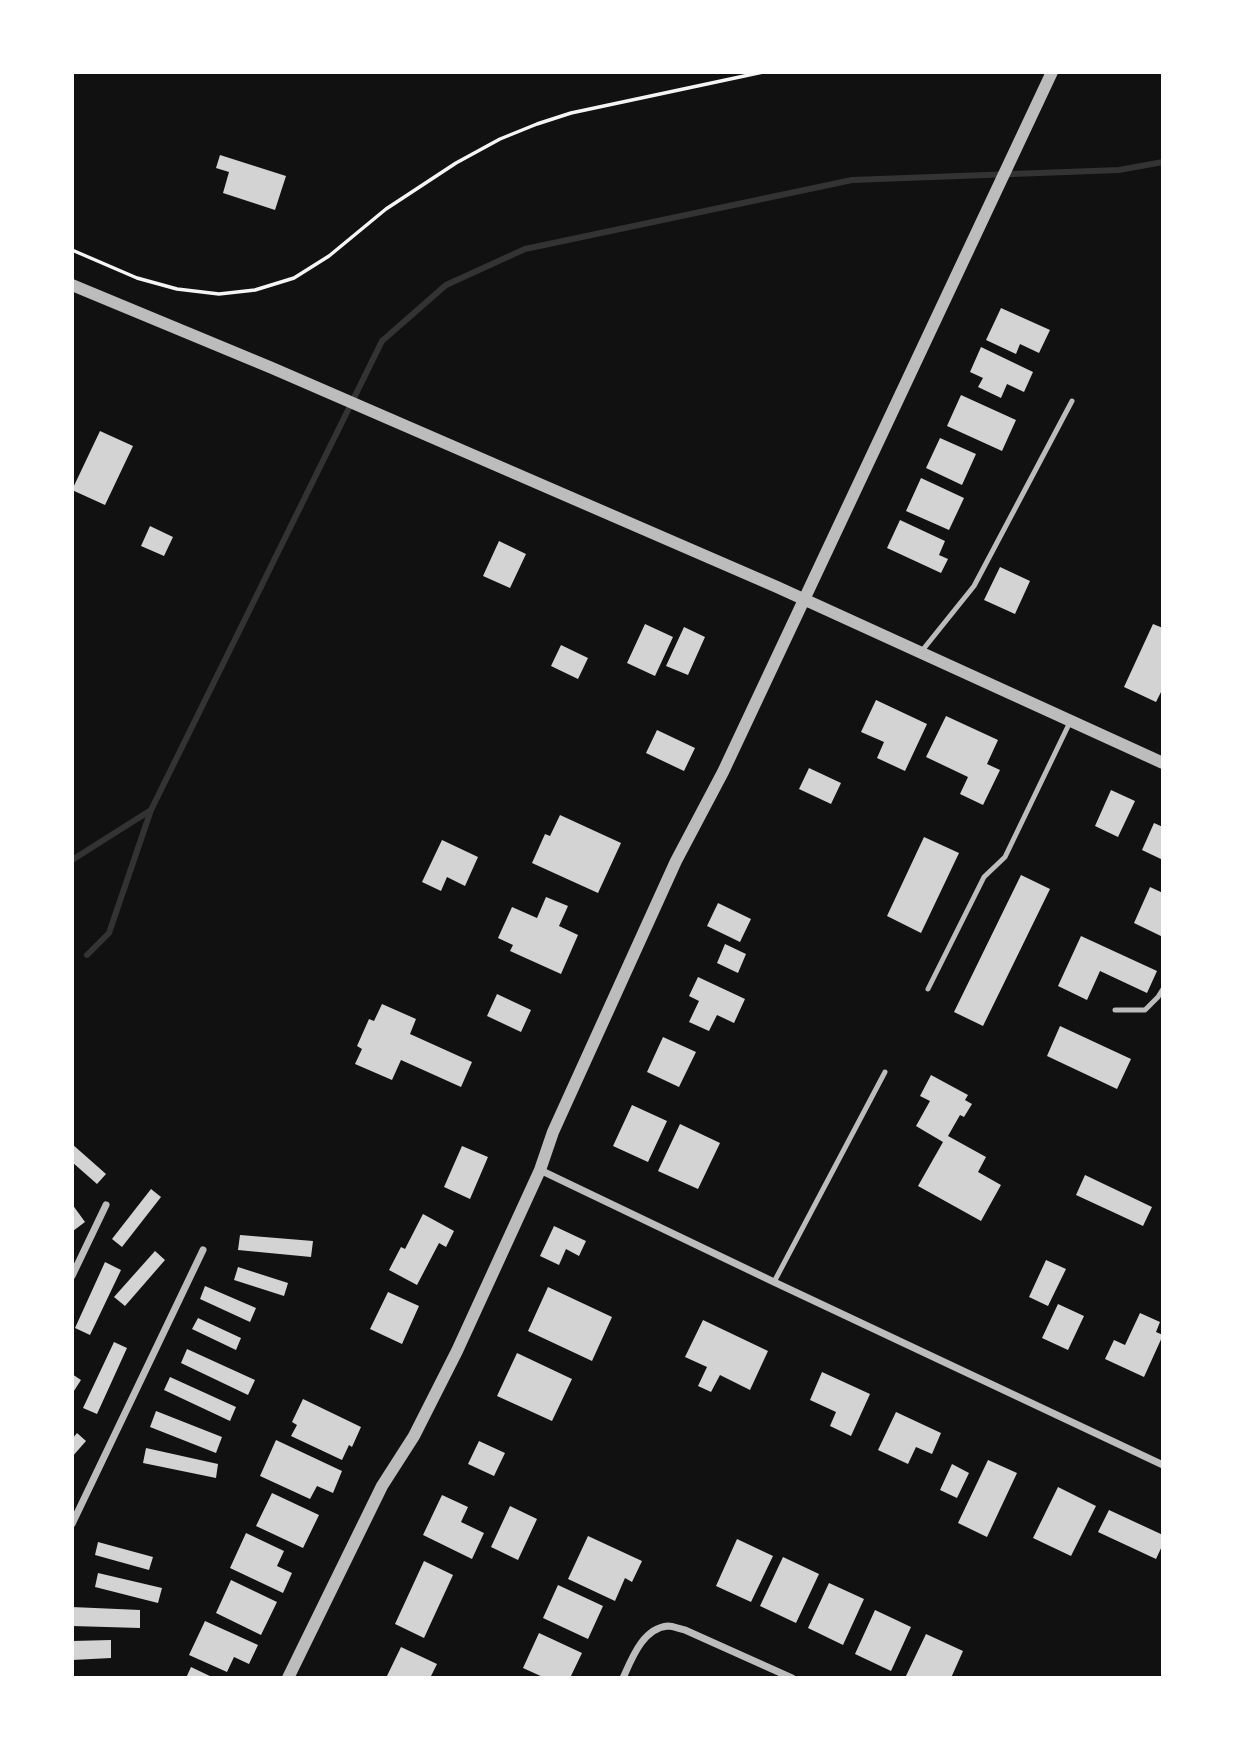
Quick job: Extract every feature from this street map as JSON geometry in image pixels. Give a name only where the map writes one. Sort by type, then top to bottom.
[{"type":"street","points":[[288,1678],[382,1486],[414,1436],[457,1351],[676,861],[723,772],[1052,72]]},
{"type":"street","points":[[72,285],[272,368],[804,599],[1163,763]]},
{"type":"street","points":[[540,1170],[1163,1465]]},
{"type":"street","points":[[72,1276],[106,1205]]},
{"type":"street","points":[[72,1524],[203,1250]]},
{"type":"street","points":[[623,1678],[644,1639],[652,1632],[669,1626],[685,1630],[792,1678]]},
{"type":"lane","points":[[921,652],[974,586],[1072,401]]},
{"type":"lane","points":[[928,989],[984,877],[1005,857],[1071,720]]},
{"type":"lane","points":[[1115,1010],[1145,1010],[1163,989]]},
{"type":"lane","points":[[774,1282],[885,1072]]},
{"type":"path","points":[[72,250],[138,278],[177,289],[219,293],[256,290],[295,278],[329,256],[387,209],[456,163],[500,139],[571,113],[763,72]]},
{"type":"building","points":[[220,155],[286,176],[275,210],[223,193],[229,172],[216,168]]},
{"type":"building","points":[[1001,308],[1050,330],[1039,353],[1020,344],[1016,354],[986,340]]},
{"type":"building","points":[[981,347],[1033,372],[1024,392],[1007,384],[1001,398],[978,387],[983,378],[970,372]]},
{"type":"building","points":[[961,395],[1016,420],[1002,451],[947,426]]},
{"type":"building","points":[[100,431],[133,446],[105,505],[72,490]]},
{"type":"building","points":[[940,438],[976,454],[962,485],[926,468]]},
{"type":"building","points":[[921,478],[964,498],[949,530],[906,511]]},
{"type":"building","points":[[900,520],[945,541],[939,555],[948,559],[941,573],[887,548]]},
{"type":"building","points":[[150,526],[173,537],[164,556],[141,546]]},
{"type":"building","points":[[499,541],[526,554],[510,588],[483,576]]},
{"type":"building","points":[[1000,567],[1030,581],[1015,614],[984,600]]},
{"type":"building","points":[[645,624],[673,637],[655,676],[627,663]]},
{"type":"building","points":[[1153,624],[1163,628],[1163,688],[1156,702],[1124,687]]},
{"type":"building","points":[[684,627],[705,637],[688,675],[666,666]]},
{"type":"building","points":[[561,645],[588,658],[578,679],[551,666]]},
{"type":"building","points":[[876,700],[927,724],[905,771],[877,758],[884,742],[861,732]]},
{"type":"building","points":[[946,716],[998,740],[987,764],[1000,770],[983,805],[960,794],[968,777],[926,757]]},
{"type":"building","points":[[657,730],[695,748],[684,771],[646,753]]},
{"type":"building","points":[[809,768],[841,783],[831,804],[799,789]]},
{"type":"building","points":[[1111,790],[1135,801],[1118,837],[1095,826]]},
{"type":"building","points":[[560,815],[621,843],[598,893],[532,863],[545,834],[550,836]]},
{"type":"building","points":[[1154,823],[1163,827],[1163,860],[1142,850]]},
{"type":"building","points":[[924,837],[959,853],[921,933],[887,916]]},
{"type":"building","points":[[442,840],[478,857],[465,886],[447,877],[441,891],[422,882]]},
{"type":"building","points":[[1021,875],[1050,889],[983,1026],[954,1012]]},
{"type":"building","points":[[1150,887],[1163,893],[1163,937],[1134,923]]},
{"type":"building","points":[[546,897],[568,906],[559,926],[578,935],[561,974],[510,951],[513,945],[498,938],[512,907],[537,918]]},
{"type":"building","points":[[718,903],[751,919],[740,942],[707,926]]},
{"type":"building","points":[[1081,936],[1157,971],[1147,993],[1100,971],[1087,1000],[1058,986]]},
{"type":"building","points":[[725,944],[746,954],[738,973],[717,963]]},
{"type":"building","points":[[698,977],[745,999],[734,1023],[717,1015],[709,1031],[689,1022],[699,1001],[689,996]]},
{"type":"building","points":[[497,994],[531,1010],[521,1032],[487,1016]]},
{"type":"building","points":[[382,1004],[416,1019],[410,1034],[472,1062],[461,1087],[401,1060],[392,1080],[355,1064],[362,1049],[357,1046],[369,1019],[374,1021]]},
{"type":"building","points":[[1060,1026],[1131,1059],[1117,1089],[1047,1056]]},
{"type":"building","points":[[663,1037],[696,1052],[679,1087],[647,1072]]},
{"type":"building","points":[[931,1075],[968,1095],[965,1100],[972,1104],[964,1117],[960,1115],[948,1136],[986,1157],[978,1172],[1001,1185],[981,1221],[918,1186],[943,1142],[916,1126],[930,1101],[920,1096]]},
{"type":"building","points":[[632,1105],[667,1121],[648,1162],[613,1146]]},
{"type":"building","points":[[680,1124],[720,1143],[698,1189],[658,1171]]},
{"type":"building","points":[[72,1144],[106,1174],[97,1184],[72,1162]]},
{"type":"building","points":[[462,1146],[488,1157],[470,1199],[444,1187]]},
{"type":"building","points":[[1085,1175],[1152,1207],[1143,1226],[1076,1195]]},
{"type":"building","points":[[151,1189],[161,1197],[122,1247],[112,1239]]},
{"type":"building","points":[[72,1204],[85,1222],[73,1231],[72,1229]]},
{"type":"building","points":[[423,1214],[454,1231],[446,1247],[439,1243],[417,1285],[389,1270],[401,1247],[405,1249]]},
{"type":"building","points":[[554,1226],[586,1241],[579,1256],[566,1249],[559,1265],[540,1256]]},
{"type":"building","points":[[240,1235],[313,1241],[311,1257],[238,1250]]},
{"type":"building","points":[[155,1251],[165,1260],[125,1306],[114,1297]]},
{"type":"building","points":[[1046,1260],[1066,1269],[1048,1306],[1029,1297]]},
{"type":"building","points":[[105,1262],[121,1270],[90,1335],[75,1328]]},
{"type":"building","points":[[238,1267],[288,1283],[284,1296],[234,1280]]},
{"type":"building","points":[[205,1286],[256,1308],[250,1322],[200,1299]]},
{"type":"building","points":[[548,1287],[612,1317],[592,1361],[528,1331]]},
{"type":"building","points":[[388,1292],[419,1306],[402,1344],[370,1329]]},
{"type":"building","points":[[1058,1304],[1084,1316],[1068,1350],[1042,1338]]},
{"type":"building","points":[[1140,1313],[1160,1322],[1156,1332],[1163,1335],[1144,1377],[1105,1359],[1114,1340],[1125,1345]]},
{"type":"building","points":[[198,1318],[241,1338],[236,1350],[192,1329]]},
{"type":"building","points":[[703,1320],[768,1351],[750,1390],[720,1375],[711,1392],[698,1386],[707,1367],[685,1357]]},
{"type":"building","points":[[114,1342],[127,1348],[97,1414],[83,1408]]},
{"type":"building","points":[[187,1349],[255,1380],[248,1395],[181,1363]]},
{"type":"building","points":[[517,1353],[572,1379],[552,1421],[497,1396]]},
{"type":"building","points":[[822,1372],[870,1394],[851,1436],[830,1426],[836,1412],[810,1400]]},
{"type":"building","points":[[72,1374],[81,1380],[72,1394]]},
{"type":"building","points":[[170,1377],[236,1407],[230,1421],[164,1390]]},
{"type":"building","points":[[303,1399],[361,1427],[352,1447],[349,1445],[342,1460],[291,1436],[297,1425],[292,1422]]},
{"type":"building","points":[[156,1411],[222,1437],[216,1453],[150,1427]]},
{"type":"building","points":[[896,1412],[941,1433],[932,1454],[916,1447],[908,1464],[878,1450]]},
{"type":"building","points":[[77,1433],[86,1441],[72,1457],[72,1439]]},
{"type":"building","points":[[276,1440],[342,1471],[333,1493],[317,1486],[310,1499],[260,1476]]},
{"type":"building","points":[[479,1441],[505,1453],[494,1476],[468,1464]]},
{"type":"building","points":[[146,1448],[218,1464],[216,1478],[143,1463]]},
{"type":"building","points":[[988,1460],[1017,1473],[987,1537],[958,1523]]},
{"type":"building","points":[[952,1464],[969,1473],[957,1498],[940,1490]]},
{"type":"building","points":[[1058,1487],[1096,1506],[1071,1556],[1033,1538]]},
{"type":"building","points":[[272,1493],[319,1515],[303,1548],[256,1526]]},
{"type":"building","points":[[442,1495],[468,1507],[461,1522],[484,1533],[472,1559],[423,1535]]},
{"type":"building","points":[[510,1506],[537,1519],[518,1560],[491,1547]]},
{"type":"building","points":[[1109,1510],[1163,1535],[1163,1544],[1156,1559],[1098,1532]]},
{"type":"building","points":[[246,1533],[284,1551],[277,1566],[292,1573],[283,1593],[230,1568]]},
{"type":"building","points":[[588,1536],[642,1561],[632,1582],[625,1578],[615,1601],[568,1579]]},
{"type":"building","points":[[737,1539],[773,1556],[751,1602],[716,1586]]},
{"type":"building","points":[[98,1542],[153,1557],[149,1570],[95,1555]]},
{"type":"building","points":[[783,1557],[819,1574],[796,1623],[760,1606]]},
{"type":"building","points":[[424,1561],[453,1575],[424,1638],[395,1624]]},
{"type":"building","points":[[98,1573],[162,1588],[158,1603],[95,1587]]},
{"type":"building","points":[[231,1580],[277,1602],[261,1635],[216,1613]]},
{"type":"building","points":[[829,1583],[864,1599],[843,1645],[808,1628]]},
{"type":"building","points":[[558,1585],[603,1606],[588,1639],[543,1618]]},
{"type":"building","points":[[72,1607],[140,1610],[140,1628],[72,1626]]},
{"type":"building","points":[[875,1610],[911,1627],[891,1671],[855,1654]]},
{"type":"building","points":[[205,1621],[258,1645],[249,1664],[234,1657],[227,1672],[189,1655]]},
{"type":"building","points":[[539,1633],[582,1653],[570,1678],[545,1678],[523,1668]]},
{"type":"building","points":[[926,1634],[963,1651],[951,1678],[905,1678]]},
{"type":"building","points":[[111,1640],[111,1658],[72,1660],[72,1641]]},
{"type":"building","points":[[401,1647],[437,1664],[430,1678],[386,1678]]},
{"type":"building","points":[[191,1667],[214,1678],[186,1678]]},
{"type":"waterway","points":[[87,955],[109,933],[151,810],[382,341],[446,285],[525,249],[852,180],[1119,170],[1163,162]]},
{"type":"waterway","points":[[72,860],[151,810]]}]
